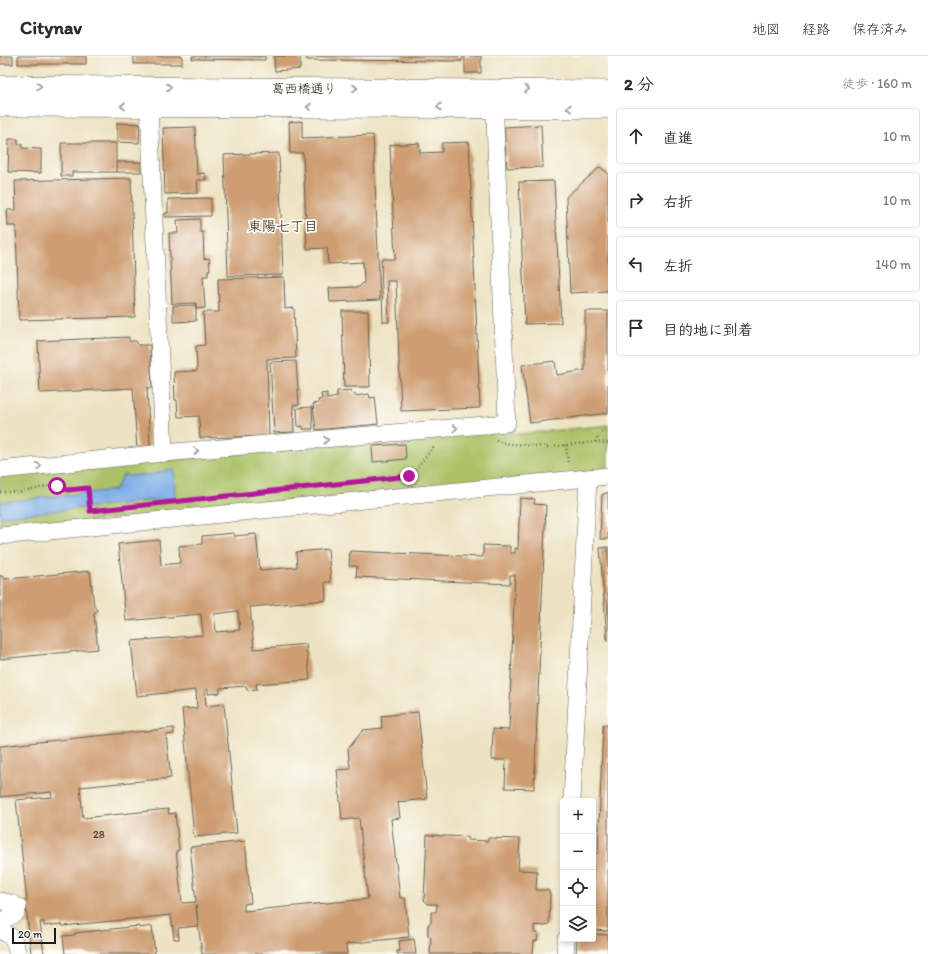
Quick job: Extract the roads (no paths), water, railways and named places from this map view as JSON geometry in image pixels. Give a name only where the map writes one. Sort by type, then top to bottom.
[{"type":"main road","name":"葛西橋通り","points":[[0,86],[494,98],[608,108]]},
{"type":"main road","name":"葛西橋通り","points":[[0,106],[149,106],[494,98],[608,91]]},
{"type":"street","points":[[0,470],[164,453],[507,423],[494,98]]},
{"type":"street","points":[[149,106],[164,453]]},
{"type":"street","points":[[0,536],[608,476]]},
{"type":"street","points":[[572,798],[588,478]]},
{"type":"street","points":[[0,901],[11,903],[18,907],[16,913],[0,922]]},
{"type":"street","points":[[0,931],[9,934],[16,943],[17,954]]},
{"type":"street","points":[[565,954],[566,942]]},
{"type":"water","points":[[174,469],[175,498],[0,517],[0,502],[115,490],[123,475],[158,474],[158,472]]},
{"type":"district","name":"東陽七丁目","points":[[283,226]]}]
